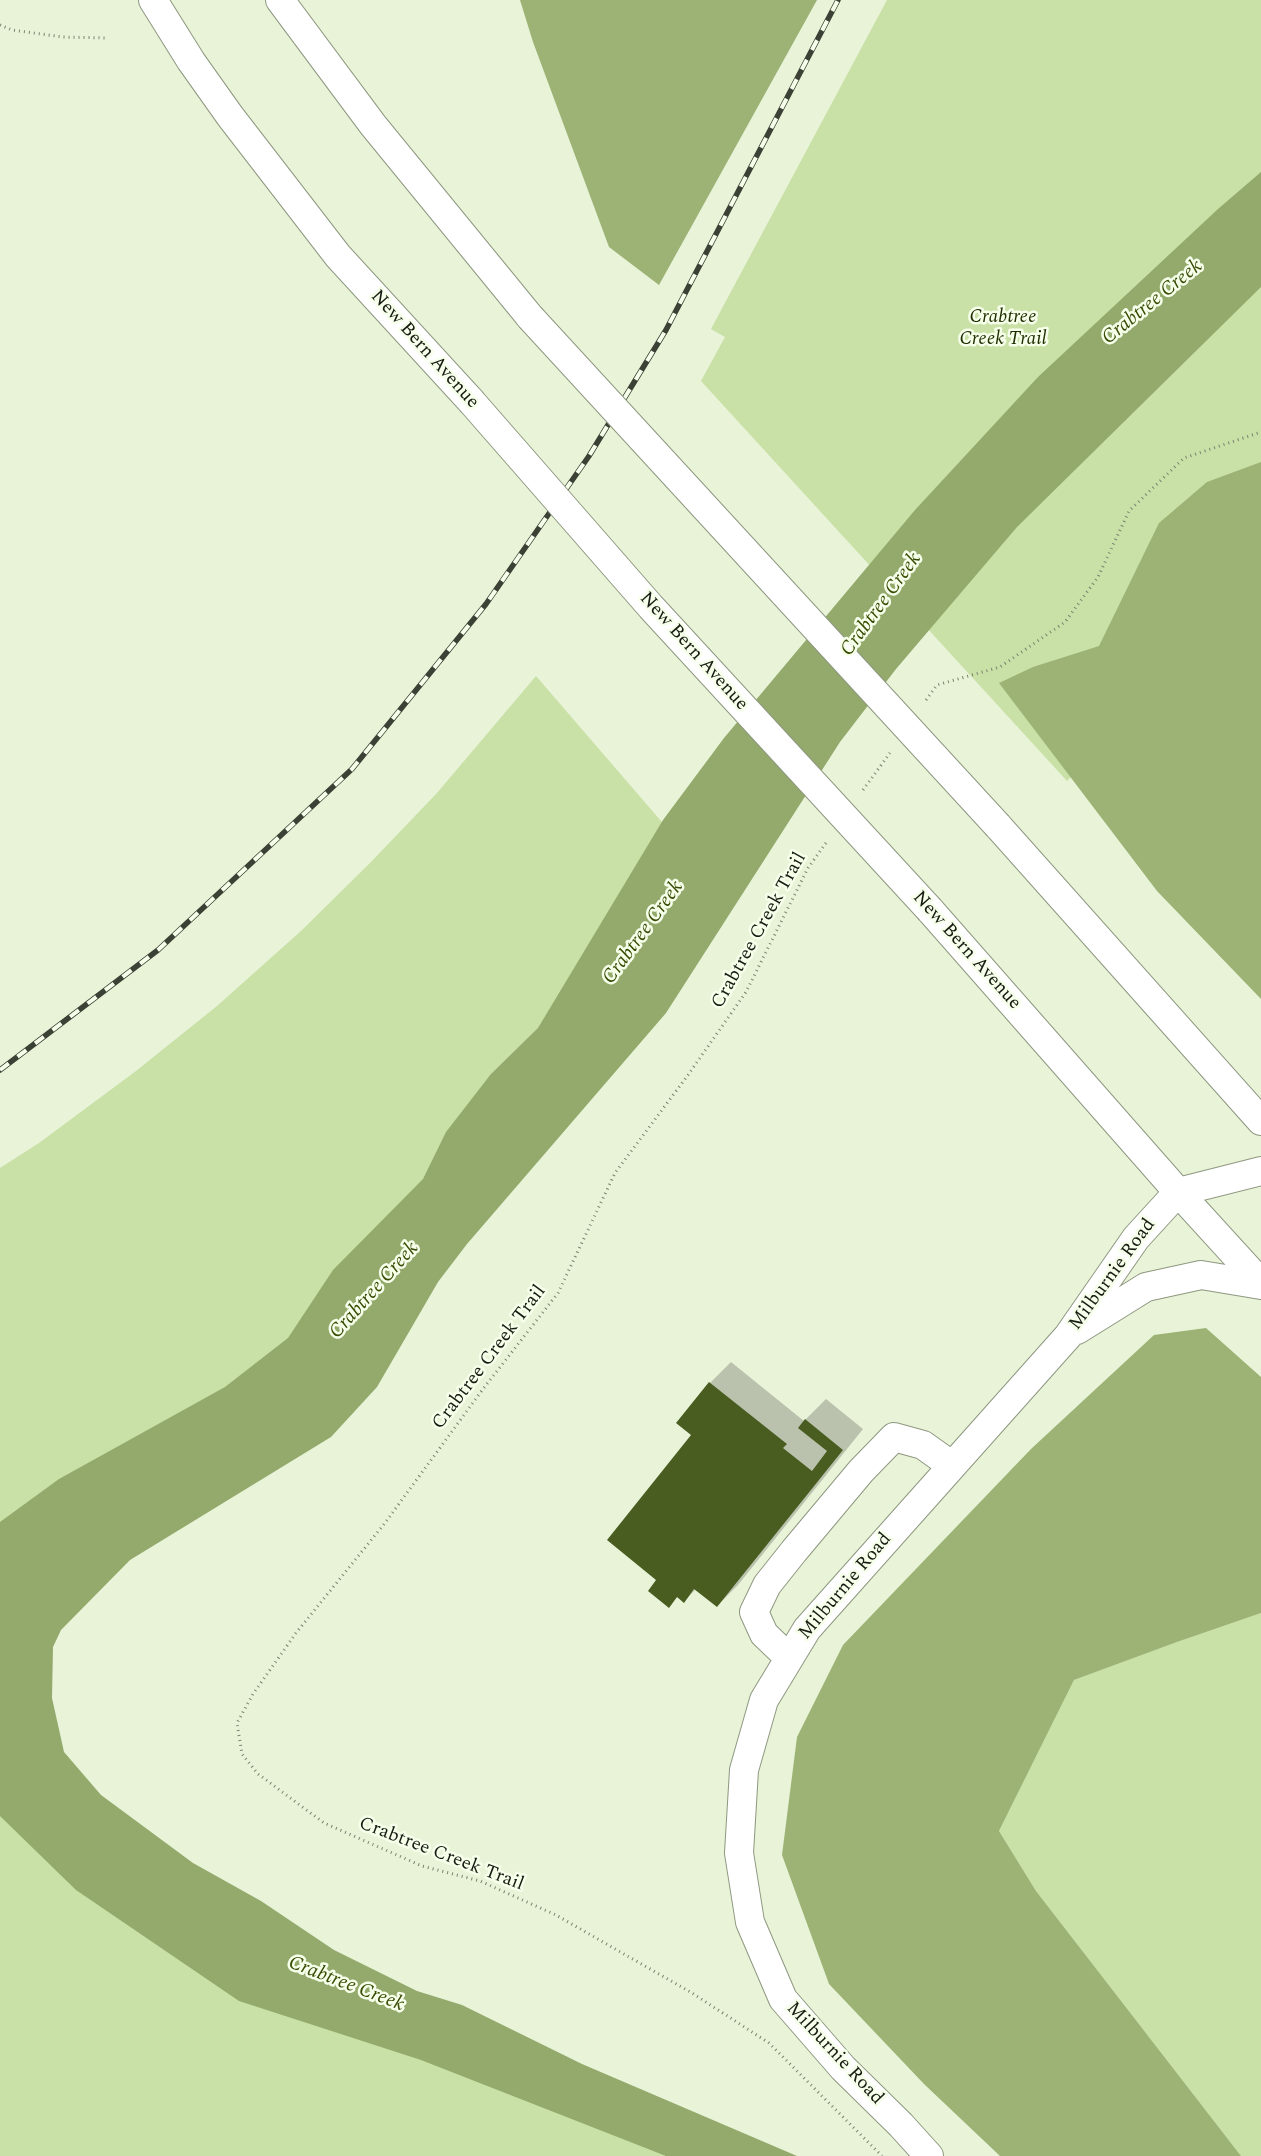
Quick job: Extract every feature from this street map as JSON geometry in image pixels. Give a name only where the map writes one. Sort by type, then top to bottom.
[{"type":"main road","name":"New Bern Avenue","points":[[153,0],[191,61],[230,116],[338,256],[471,400],[651,607],[930,910],[1261,1284]]},
{"type":"main road","points":[[280,0],[373,125],[530,317],[998,826],[1261,1121]]},
{"type":"main road","points":[[1178,1192],[1261,1171]]},
{"type":"main road","name":"Milburnie Road","points":[[929,2156],[901,2125],[843,2068],[783,1999],[750,1922],[739,1853],[744,1770],[764,1700],[806,1629],[1068,1336],[1136,1238],[1178,1192]]},
{"type":"main road","name":"Milburnie Road","points":[[1068,1336],[1146,1287],[1201,1275],[1261,1284]]},
{"type":"main road","points":[[789,1658],[764,1634],[754,1612],[767,1585],[794,1551],[862,1471],[894,1437],[923,1445],[951,1466]]},
{"type":"path","points":[[0,24],[12,30],[63,37],[106,38]]},
{"type":"path","points":[[926,701],[937,685],[1000,667],[1065,622],[1098,577],[1129,511],[1184,458],[1261,432]]},
{"type":"path","points":[[859,796],[892,749]]},
{"type":"path","name":"Crabtree Creek Trail","points":[[831,836],[808,868],[746,992],[688,1075],[615,1173],[558,1293],[483,1389],[385,1523],[296,1633],[253,1694],[237,1723],[242,1754],[258,1774],[324,1823],[422,1866],[480,1881],[556,1915],[692,1994],[769,2043],[882,2156]]},
{"type":"green space","name":"Crabtree Creek Trail","points":[[887,0],[1261,0],[1261,587],[1067,781],[701,381],[725,337],[711,329]]},
{"type":"green space","points":[[536,676],[711,879],[498,1168],[0,1586],[0,1168],[39,1143],[136,1071],[217,1006],[301,931],[437,793]]},
{"type":"green space","points":[[1261,1613],[1261,2156],[1241,2156],[1036,1891],[999,1831],[1074,1680]]},
{"type":"green space","points":[[0,1717],[24,1797],[733,2156],[0,2156]]},
{"type":"shaded area","points":[[520,0],[817,0],[659,285],[609,247],[533,42]]},
{"type":"shaded area","points":[[1261,462],[1261,999],[1157,891],[999,683],[1033,667],[1099,646],[1159,523],[1207,482]]},
{"type":"shaded area","points":[[1206,1328],[1261,1377],[1261,1613],[1074,1680],[999,1831],[1036,1891],[1241,2156],[1000,2156],[924,2084],[829,1984],[782,1855],[797,1737],[843,1645],[1031,1449],[1154,1335]]},
{"type":"water","name":"Crabtree Creek","points":[[1261,172],[1261,287],[1017,527],[896,669],[840,742],[666,1013],[467,1244],[438,1282],[377,1387],[331,1437],[130,1560],[61,1630],[53,1647],[52,1698],[64,1752],[101,1795],[193,1863],[261,1901],[334,1950],[417,1991],[462,2005],[582,2064],[797,2156],[666,2156],[421,2060],[239,2001],[76,1890],[0,1816],[0,1522],[59,1479],[225,1387],[288,1338],[333,1270],[423,1179],[446,1132],[491,1074],[538,1028],[663,820],[724,738],[915,510],[1038,377],[1218,209]]},
{"type":"building","points":[[709,1382],[787,1444],[783,1448],[812,1471],[827,1451],[798,1428],[805,1419],[843,1450],[717,1607],[694,1589],[684,1603],[677,1597],[669,1608],[648,1591],[656,1580],[607,1540],[691,1435],[676,1423]]},
{"type":"railway","points":[[0,1070],[158,950],[352,769],[486,604],[589,456],[666,330],[838,0]]}]
